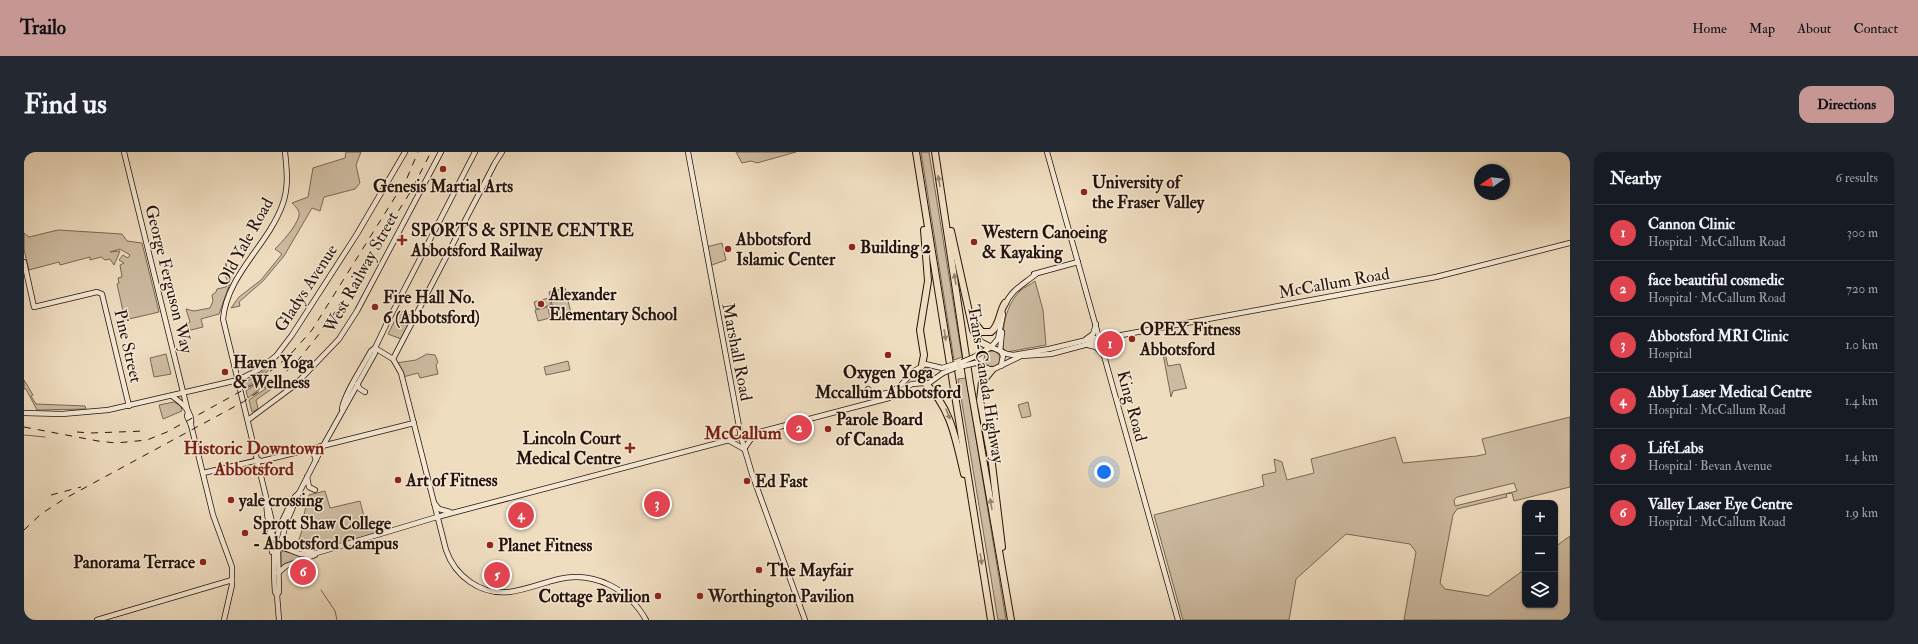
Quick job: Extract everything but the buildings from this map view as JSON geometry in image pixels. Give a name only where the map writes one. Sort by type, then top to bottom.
[{"type":"highway","name":"Trans-Canada Highway","points":[[916,152],[991,620]]},
{"type":"highway","name":"Trans-Canada Highway","points":[[935,152],[970,384],[1011,620]]},
{"type":"highway","points":[[919,172],[928,276],[920,330],[924,355],[922,366]]},
{"type":"highway","points":[[944,209],[954,241],[963,290],[975,334],[980,342],[991,347]]},
{"type":"highway","points":[[963,290],[975,324],[983,333],[990,333],[994,330],[1000,312],[1006,303]]},
{"type":"highway","points":[[992,370],[982,382],[980,400],[992,464],[1007,598]]},
{"type":"highway","points":[[924,383],[940,398],[949,416],[975,520]]},
{"type":"main road","name":"George Ferguson Way","points":[[124,152],[188,412],[187,416],[191,425],[213,515],[232,567],[232,580],[224,620]]},
{"type":"main road","name":"Old Yale Road","points":[[238,380],[223,319],[225,309],[237,278],[282,206],[287,181],[285,152]]},
{"type":"main road","name":"Gladys Avenue","points":[[24,413],[94,412],[172,396],[238,380],[252,374],[268,363],[292,335],[357,234],[406,152]]},
{"type":"main road","name":"West Railway Street","points":[[248,420],[296,384],[339,339],[354,315],[442,152]]},
{"type":"main road","points":[[342,410],[342,404],[371,351],[375,348],[475,152]]},
{"type":"main road","points":[[393,359],[502,152]]},
{"type":"main road","name":"Marshall Road","points":[[688,152],[740,437],[805,620]]},
{"type":"main road","name":"King Road","points":[[1047,152],[1178,620]]},
{"type":"main road","name":"McCallum Road","points":[[1001,366],[1021,356],[1051,354],[1095,338],[1100,339],[1436,277],[1570,244]]},
{"type":"main road","name":"Pine Street","points":[[24,262],[34,307],[100,292],[103,296],[129,406]]},
{"type":"main road","points":[[962,364],[991,347],[998,339],[1006,303],[1011,291],[1021,281],[1036,274],[1078,262]]},
{"type":"main road","points":[[238,380],[267,502],[266,507],[278,542],[300,554],[310,555],[437,517],[892,397],[914,383],[924,383],[934,380],[943,371],[962,364],[975,363],[992,370],[1001,366],[1003,356],[1001,351],[1002,322]]},
{"type":"main road","points":[[1096,324],[1093,334],[1085,342],[1096,347],[1105,359]]},
{"type":"main road","name":"McCallum Road","points":[[1001,351],[1013,355],[1085,342]]},
{"type":"main road","points":[[991,347],[1001,351]]},
{"type":"main road","points":[[375,348],[393,359],[403,377],[437,517],[450,560],[458,572],[469,582],[480,588],[495,592],[517,590],[568,577],[600,581],[615,588],[629,598],[646,620]]},
{"type":"main road","points":[[273,557],[299,493],[342,410],[375,353],[375,348]]},
{"type":"main road","points":[[983,366],[980,360],[984,350]]},
{"type":"main road","points":[[930,365],[936,372],[934,380]]},
{"type":"main road","points":[[881,399],[900,386],[912,373],[922,366],[930,365],[943,371]]},
{"type":"main road","points":[[922,366],[919,376],[924,383]]},
{"type":"main road","points":[[357,384],[360,389],[365,392]]},
{"type":"main road","points":[[868,389],[874,395],[889,393]]},
{"type":"main road","points":[[172,396],[181,403],[188,412]]},
{"type":"main road","points":[[339,399],[342,404]]},
{"type":"main road","points":[[203,473],[297,450],[323,446],[414,423]]},
{"type":"main road","points":[[728,440],[744,449],[755,433]]},
{"type":"main road","points":[[307,449],[313,452],[316,460]]},
{"type":"main road","points":[[307,477],[309,487],[315,490]]},
{"type":"main road","points":[[277,595],[279,592],[278,542],[280,525],[293,499],[299,493]]},
{"type":"main road","points":[[433,502],[444,512],[454,513]]},
{"type":"main road","points":[[271,523],[276,527],[280,525]]},
{"type":"main road","points":[[271,523],[275,592],[277,595],[279,620]]},
{"type":"main road","points":[[278,573],[286,566],[310,558],[318,553]]},
{"type":"main road","points":[[97,620],[232,580]]},
{"type":"main road","points":[[221,583],[230,591]]},
{"type":"shaded area","points":[[346,152],[361,152],[356,165],[360,183],[355,189],[324,197],[320,211],[312,208],[284,256],[263,281],[239,302],[240,306],[231,308],[239,297],[261,280],[282,254],[275,249],[295,225],[299,212],[292,203],[308,197],[313,168],[345,158]]},
{"type":"shaded area","points":[[736,152],[796,152],[757,163],[751,161],[742,163]]},
{"type":"shaded area","points":[[921,152],[929,152],[962,357],[954,360]]},
{"type":"shaded area","points":[[58,230],[122,234],[127,241],[142,243],[159,312],[125,320],[117,284],[119,283],[118,278],[122,277],[120,265],[124,263],[119,260],[123,255],[128,258],[130,255],[120,249],[110,252],[120,251],[114,265],[110,259],[105,260],[101,257],[90,260],[90,257],[60,265],[59,262],[29,270],[24,250],[24,233],[29,237]]},
{"type":"shaded area","points":[[722,243],[726,260],[709,266],[706,247]]},
{"type":"shaded area","points":[[226,263],[228,274],[232,277],[219,314],[201,319],[203,327],[191,330],[187,328],[187,324],[190,322],[186,309],[194,311],[210,308],[213,301],[212,295],[217,289],[226,287],[228,282],[225,275]]},
{"type":"shaded area","points":[[1035,281],[1043,310],[1046,345],[1007,352],[1003,348],[1003,341],[1004,326],[1008,311],[1015,297],[1020,291]]},
{"type":"shaded area","points":[[565,288],[571,313],[555,317],[549,292]]},
{"type":"shaded area","points":[[549,298],[551,305],[536,309],[534,302]]},
{"type":"shaded area","points":[[548,307],[550,318],[538,321],[535,310]]},
{"type":"shaded area","points":[[400,310],[413,317],[401,339],[388,334]]},
{"type":"shaded area","points":[[992,351],[998,353],[1000,359],[998,365],[992,367],[986,365],[984,359],[986,353]]},
{"type":"shaded area","points":[[1165,353],[1168,366],[1180,364],[1187,388],[1173,391],[1171,397],[1163,354]]},
{"type":"shaded area","points":[[166,354],[171,374],[154,377],[150,358]]},
{"type":"shaded area","points":[[427,354],[435,355],[438,362],[436,365],[438,374],[420,378],[418,373],[403,377],[396,363],[416,360]]},
{"type":"shaded area","points":[[568,361],[570,370],[546,375],[544,367]]},
{"type":"shaded area","points":[[275,362],[266,373],[245,388],[244,383],[261,373]]},
{"type":"shaded area","points":[[927,368],[931,370],[933,374],[931,378],[927,380],[923,378],[921,374],[923,370]]},
{"type":"shaded area","points":[[966,378],[1006,620],[998,620],[958,379]]},
{"type":"shaded area","points":[[263,379],[266,384],[248,398],[246,391]]},
{"type":"shaded area","points":[[24,380],[33,395],[31,396],[36,404],[85,406],[86,409],[37,410],[26,389],[24,389]]},
{"type":"shaded area","points":[[274,383],[280,383],[256,400],[258,409],[252,412],[249,400]]},
{"type":"shaded area","points":[[174,402],[181,406],[182,411],[163,419],[159,405]]},
{"type":"shaded area","points":[[1028,402],[1031,416],[1022,418],[1018,405]]},
{"type":"shaded area","points":[[1570,417],[1570,487],[1514,501],[1512,493],[1506,494],[1507,497],[1457,509],[1453,515],[1440,583],[1445,589],[1488,596],[1522,571],[1522,608],[1558,608],[1558,545],[1570,536],[1570,620],[1404,620],[1416,552],[1410,544],[1346,534],[1296,579],[1289,620],[1183,620],[1154,515],[1264,486],[1262,475],[1276,472],[1274,459],[1282,462],[1287,480],[1314,473],[1311,459],[1395,437],[1403,463],[1486,454],[1482,439]],"holes":[[[1514,483],[1517,491],[1455,506],[1454,500],[1457,497]]]},
{"type":"shaded area","points":[[325,491],[330,508],[360,501],[366,524],[370,524],[371,526],[385,523],[384,530],[340,544],[318,548],[297,546],[303,527],[301,526],[309,495]]},
{"type":"shaded area","points":[[283,551],[308,557],[284,564],[281,567],[281,553]]},
{"type":"waterway","points":[[24,435],[45,437]]},
{"type":"waterway","points":[[321,590],[335,611],[337,620]]},
{"type":"railway","points":[[24,427],[116,443],[147,440],[167,432],[254,384],[288,357],[312,330],[407,178],[418,152]]},
{"type":"railway","points":[[24,530],[41,514],[64,499],[243,402],[273,382],[295,364],[328,323],[411,191],[431,152]]},
{"type":"railway","points":[[77,432],[91,433],[145,431]]},
{"type":"railway","points":[[51,495],[81,487]]},
{"type":"place","name":"Genesis Martial Arts","points":[[443,169]]},
{"type":"place","name":"University of the Fraser Valley","points":[[1084,192]]},
{"type":"place","name":"SPORTS & SPINE CENTRE Abbotsford Railway","points":[[402,240]]},
{"type":"place","name":"Western Canoeing & Kayaking","points":[[974,242]]},
{"type":"place","name":"Building 2","points":[[852,247]]},
{"type":"place","name":"Abbotsford Islamic Center","points":[[728,249]]},
{"type":"place","name":"Alexander Elementary School","points":[[541,304]]},
{"type":"place","name":"Fire Hall No. 6 (Abbotsford)","points":[[375,307]]},
{"type":"place","name":"OPEX Fitness Abbotsford","points":[[1132,339]]},
{"type":"place","name":"Cannon Clinic","points":[[1110,344]]},
{"type":"place","name":"Oxygen Yoga Mccallum Abbotsford","points":[[888,355]]},
{"type":"place","name":"Haven Yoga & Wellness","points":[[225,372]]},
{"type":"place","name":"face beautiful cosmedic","points":[[799,428]]},
{"type":"place","name":"Parole Board of Canada","points":[[828,429]]},
{"type":"place","name":"Lincoln Court Medical Centre","points":[[630,448]]},
{"type":"place","name":"Art of Fitness","points":[[398,480]]},
{"type":"place","name":"Ed Fast","points":[[747,481]]},
{"type":"place","name":"yale crossing","points":[[231,500]]},
{"type":"place","name":"Abbotsford MRI Clinic","points":[[657,504]]},
{"type":"place","name":"Abby Laser Medical Centre","points":[[521,515]]},
{"type":"place","name":"Sprott Shaw College - Abbotsford Campus","points":[[245,533]]},
{"type":"place","name":"Planet Fitness","points":[[490,545]]},
{"type":"place","name":"Panorama Terrace","points":[[203,562]]},
{"type":"place","name":"The Mayfair","points":[[759,570]]},
{"type":"place","name":"Valley Laser Eye Centre","points":[[303,572]]},
{"type":"place","name":"LifeLabs","points":[[497,575]]},
{"type":"place","name":"Cottage Pavilion","points":[[658,596]]},
{"type":"place","name":"Worthington Pavilion","points":[[700,596]]},
{"type":"district","name":"McCallum","points":[[743,433]]},
{"type":"district","name":"Historic Downtown Abbotsford","points":[[254,458]]}]
